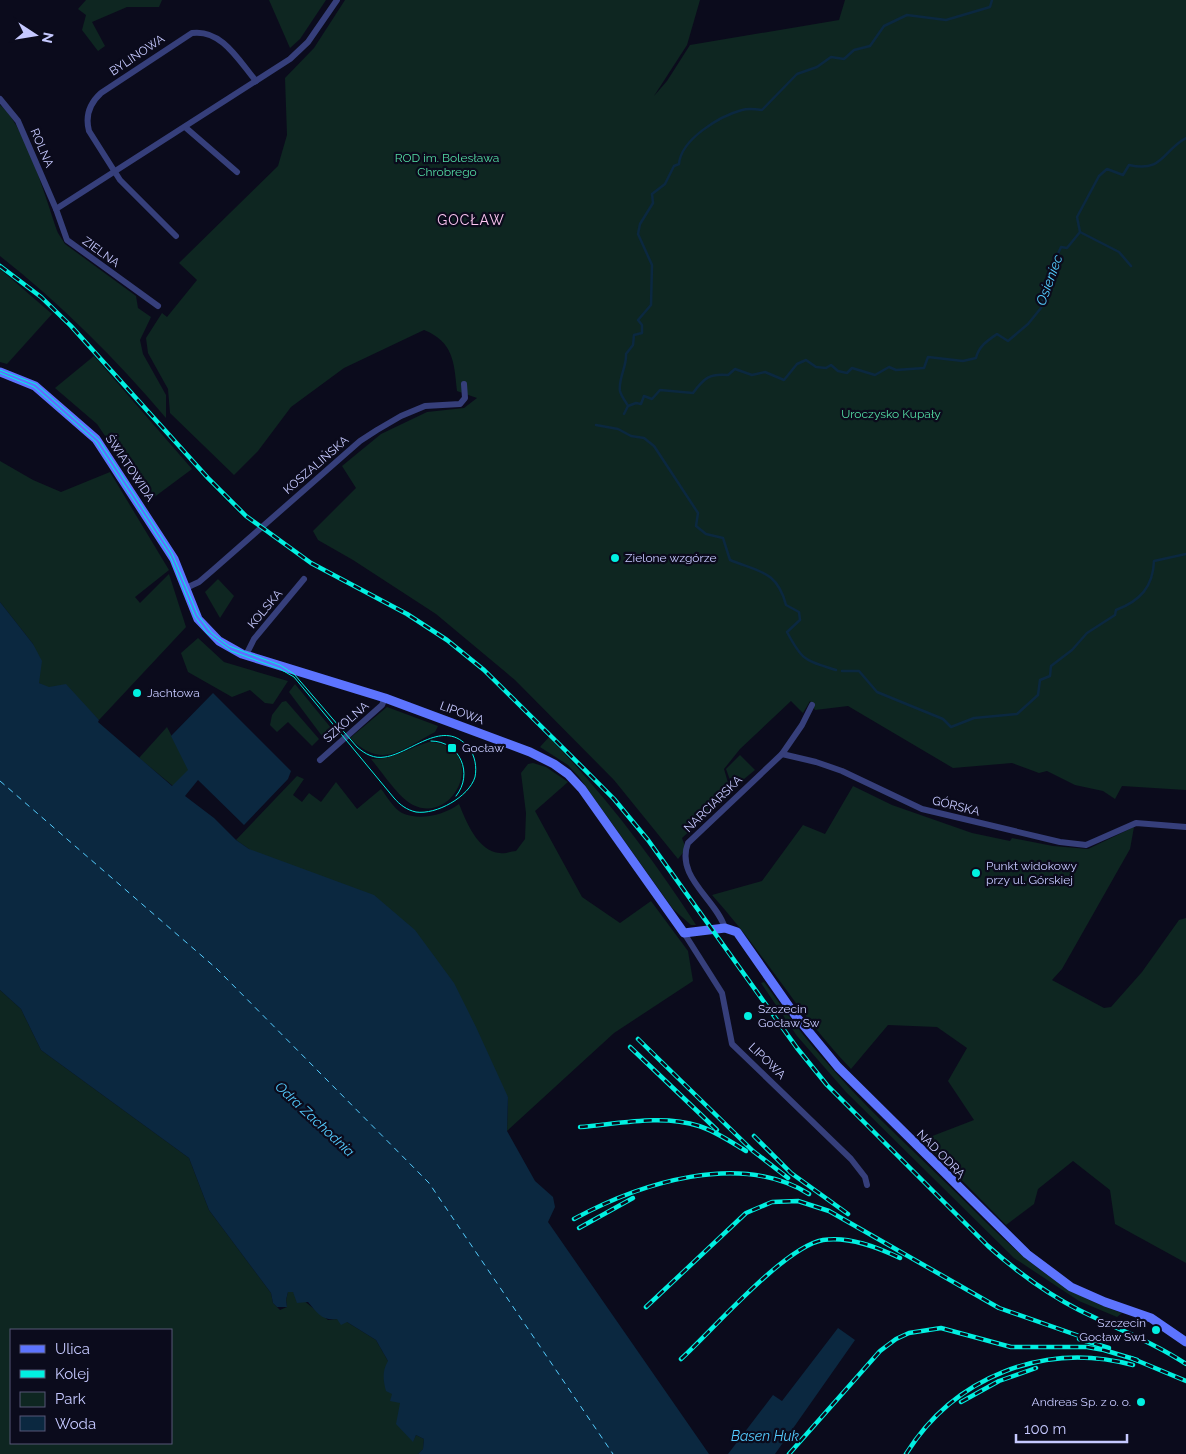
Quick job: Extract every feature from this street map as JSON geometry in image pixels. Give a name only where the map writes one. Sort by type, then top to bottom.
[{"type":"street","points":[[56,209],[116,172],[300,51],[338,0]]},
{"type":"street","name":"BYLINOWA","points":[[116,172],[88,131],[87,124],[90,108],[95,98],[185,36],[201,32],[216,36],[256,81]]},
{"type":"street","name":"ROLNA","points":[[0,99],[18,121],[56,209]]},
{"type":"street","points":[[185,127],[237,172]]},
{"type":"street","points":[[116,172],[120,180],[176,236]]},
{"type":"street","name":"ZIELNA","points":[[56,209],[67,240],[158,306]]},
{"type":"street","name":"ŚWIATOWIDA","points":[[0,372],[35,386],[96,439],[169,550],[186,588]]},
{"type":"street","name":"KOSZALIŃSKA","points":[[186,588],[199,582],[360,441],[411,411],[426,406],[460,404],[465,398],[464,384]]},
{"type":"street","name":"KOLSKA","points":[[246,655],[254,639],[304,579]]},
{"type":"street","name":"LIPOWA","points":[[186,588],[196,614],[206,629],[224,645],[246,655],[385,698],[535,754],[565,771],[585,792],[684,933],[722,993],[732,1044],[851,1159],[865,1177],[867,1185]]},
{"type":"street","name":"SZKOLNA","points":[[320,760],[382,706],[385,698]]},
{"type":"street","name":"NARCIARSKA","points":[[725,928],[719,915],[689,872],[686,849],[699,831],[782,754],[802,725],[812,705]]},
{"type":"street","name":"GÓRSKA","points":[[782,754],[816,762],[842,771],[922,809],[1060,842],[1086,845],[1130,825],[1142,822],[1186,827]]},
{"type":"street","points":[[684,933],[725,928]]},
{"type":"street","name":"NAD ODRĄ","points":[[725,928],[738,934],[795,1015],[846,1076],[1027,1254],[1071,1287],[1105,1302],[1150,1318],[1171,1330],[1186,1342]]},
{"type":"green space","points":[[86,0],[162,0],[159,7],[127,7],[92,22],[105,46],[98,51],[82,30],[86,15],[78,9]]},
{"type":"green space","points":[[269,0],[326,0],[300,39],[290,48]]},
{"type":"green space","name":"Uroczysko Kupały","points":[[345,0],[700,0],[687,45],[654,96],[667,81],[690,45],[839,20],[845,0],[1186,0],[1186,790],[1122,786],[1115,799],[1103,791],[1075,785],[1047,771],[1039,773],[1012,763],[953,768],[848,706],[815,710],[810,701],[803,713],[791,701],[740,749],[724,769],[731,793],[682,838],[686,849],[678,859],[614,780],[515,680],[436,614],[353,560],[318,540],[313,531],[356,488],[342,466],[381,434],[427,412],[464,408],[477,398],[457,391],[451,354],[441,341],[424,330],[344,368],[291,407],[258,451],[234,475],[170,413],[168,389],[148,353],[146,338],[162,313],[167,317],[197,280],[179,263],[278,166],[287,135],[285,78],[314,48]]},
{"type":"green space","points":[[0,105],[18,129],[26,146],[58,233],[65,244],[136,296],[138,308],[151,317],[140,340],[143,354],[166,395],[166,418],[87,333],[0,256]]},
{"type":"green space","points":[[0,269],[52,314],[7,364],[0,362]]},
{"type":"green space","points":[[94,356],[192,469],[149,501],[97,424],[55,388]]},
{"type":"green space","points":[[0,461],[33,480],[61,492],[110,472],[169,570],[135,597],[140,603],[169,574],[186,627],[99,720],[89,710],[39,683],[33,644],[0,602]]},
{"type":"green space","points":[[218,579],[234,596],[220,618],[205,592]]},
{"type":"green space","points":[[198,638],[224,662],[288,681],[273,704],[265,703],[250,690],[232,697],[188,672],[181,653]]},
{"type":"green space","points":[[295,684],[331,728],[322,736],[289,692]]},
{"type":"green space","points":[[286,701],[319,739],[312,746],[288,722],[277,732],[270,725],[272,715],[282,702]]},
{"type":"green space","points":[[387,707],[438,726],[435,732],[392,754],[382,755],[361,748],[350,738]]},
{"type":"green space","points":[[167,727],[189,770],[173,786],[139,758]]},
{"type":"green space","points":[[549,737],[627,827],[663,875],[696,925],[691,925],[673,909],[579,777],[568,765],[540,747]]},
{"type":"green space","points":[[429,742],[447,746],[458,756],[462,769],[460,782],[453,795],[442,804],[429,808],[413,805],[408,802],[396,791],[371,759],[394,756]]},
{"type":"green space","points":[[740,755],[755,770],[733,788],[726,769]]},
{"type":"green space","points":[[533,763],[546,767],[568,782],[535,811],[582,897],[620,923],[651,901],[688,951],[693,981],[614,1033],[507,1131],[508,1097],[249,849],[236,840],[297,776],[304,779],[293,795],[302,802],[309,793],[321,802],[336,782],[357,809],[381,789],[390,802],[402,813],[416,817],[439,814],[459,804],[474,834],[485,847],[500,853],[516,851],[525,839],[526,813],[521,773],[528,764]]},
{"type":"green space","points":[[853,786],[892,805],[972,833],[1010,841],[1012,838],[1053,846],[1088,849],[1134,827],[1130,849],[1062,969],[1052,980],[1104,1008],[1111,1007],[1142,972],[1179,920],[1186,918],[1186,1263],[1115,1224],[1110,1190],[1073,1161],[1038,1189],[1034,1204],[1006,1225],[922,1140],[974,1120],[948,1081],[967,1048],[937,1027],[888,1025],[851,1069],[814,1027],[748,938],[712,895],[762,881],[803,825],[825,834]]},
{"type":"green space","points":[[764,982],[805,1037],[850,1089],[1007,1242],[1048,1276],[1095,1303],[1122,1313],[1117,1317],[1079,1301],[1014,1258],[846,1092],[797,1036],[761,983]]},
{"type":"green space","points":[[0,990],[21,1009],[41,1050],[189,1158],[209,1210],[271,1293],[273,1303],[280,1310],[287,1307],[288,1292],[293,1292],[328,1320],[337,1319],[347,1322],[376,1340],[388,1361],[392,1394],[400,1402],[413,1441],[416,1435],[424,1439],[423,1449],[418,1454],[0,1454]]},
{"type":"water","name":"Odra Zachodnia","points":[[0,602],[33,644],[42,661],[39,683],[49,687],[66,684],[99,720],[98,722],[172,786],[188,770],[171,736],[213,693],[291,771],[288,779],[244,825],[198,780],[185,796],[214,818],[236,840],[249,849],[374,895],[415,930],[454,983],[508,1097],[507,1131],[535,1181],[553,1197],[555,1207],[548,1222],[709,1454],[418,1454],[423,1449],[424,1439],[416,1435],[413,1442],[396,1424],[400,1403],[390,1401],[392,1394],[386,1391],[384,1376],[388,1361],[376,1340],[347,1322],[341,1325],[337,1319],[327,1319],[317,1313],[308,1302],[297,1303],[293,1292],[288,1292],[287,1307],[277,1307],[273,1303],[271,1293],[209,1210],[189,1158],[41,1050],[21,1009],[0,990]]},
{"type":"water","name":"Basen Huk","points":[[838,1328],[855,1340],[775,1454],[728,1454],[773,1395],[782,1401]]},
{"type":"waterway","points":[[628,406],[621,393],[620,386],[626,354],[633,345],[634,335],[642,333],[642,325],[638,320],[651,305],[652,265],[638,234],[640,224],[653,203],[652,194],[665,184],[674,166],[679,164],[681,155],[694,138],[723,117],[747,109],[762,110],[797,74],[817,67],[831,57],[844,59],[854,50],[870,46],[884,26],[907,15],[946,20],[990,7],[992,0]]},
{"type":"waterway","name":"Osieniec","points":[[624,414],[628,406],[636,403],[641,404],[644,396],[652,399],[660,390],[693,393],[708,378],[716,375],[728,375],[735,369],[752,375],[765,372],[784,380],[797,364],[806,360],[816,367],[826,368],[831,365],[838,371],[847,373],[852,368],[875,375],[889,367],[896,370],[924,368],[928,357],[963,361],[976,358],[981,347],[990,339],[997,334],[1008,341],[1028,324],[1041,308],[1053,265],[1061,247],[1067,248],[1080,232],[1077,217],[1099,176],[1107,169],[1123,175],[1129,165],[1140,167],[1156,163],[1186,138]]},
{"type":"waterway","points":[[1080,232],[1119,252],[1131,266]]},
{"type":"waterway","points":[[596,425],[618,429],[631,436],[644,438],[654,446],[698,513],[696,526],[706,534],[723,538],[730,560],[766,574],[778,585],[786,605],[799,612],[800,620],[787,632],[801,655],[811,661],[836,670]]},
{"type":"waterway","points":[[842,671],[859,671],[877,692],[943,719],[951,727],[974,718],[1017,714],[1038,695],[1040,680],[1050,676],[1051,666],[1072,650],[1087,633],[1115,615],[1116,610],[1132,602],[1144,592],[1151,578],[1154,561],[1186,554]]},
{"type":"ferry route","points":[[0,781],[217,969],[429,1183],[613,1454]]},
{"type":"tram line","points":[[0,370],[36,384],[99,440],[172,553],[198,615],[212,633],[229,646],[280,665],[294,674],[363,752],[377,757],[385,757],[439,736],[459,739],[471,751],[476,766],[475,777],[466,791],[451,803],[433,811],[416,812],[404,807],[394,798],[294,677],[280,669],[231,651],[207,633],[195,617],[170,556],[96,442],[34,387],[0,373]]},
{"type":"tram line","points":[[431,741],[441,742],[450,746],[461,760],[464,778],[456,796]]},
{"type":"railway","points":[[0,266],[41,297],[71,326],[208,478],[246,516],[311,563],[407,614],[447,640],[484,670],[560,745],[614,799],[648,840],[797,1048],[827,1085],[988,1246],[1020,1273],[1043,1289],[1079,1310],[1160,1349],[1186,1364]]},
{"type":"railway","points":[[638,1039],[753,1151],[788,1178]]},
{"type":"railway","points":[[630,1047],[717,1130]]},
{"type":"railway","points":[[580,1127],[655,1120],[685,1122],[711,1131],[746,1151]]},
{"type":"railway","points":[[754,1136],[791,1173],[848,1214]]},
{"type":"railway","points":[[574,1219],[629,1194],[659,1184],[690,1177],[722,1174],[752,1175],[782,1181],[809,1194]]},
{"type":"railway","points":[[579,1228],[633,1198]]},
{"type":"railway","points":[[646,1307],[746,1213],[772,1202],[798,1201],[829,1211],[999,1308],[1085,1338]]},
{"type":"railway","points":[[681,1359],[769,1273],[807,1246],[823,1240],[853,1241],[872,1246],[900,1258]]},
{"type":"railway","points":[[789,1454],[880,1351],[896,1339],[909,1333],[941,1328],[1011,1347],[1087,1347],[1137,1360]]},
{"type":"railway","points":[[1079,1339],[1109,1348]]},
{"type":"railway","points":[[906,1454],[926,1427],[949,1404],[975,1386],[1004,1372],[1035,1362],[1067,1358],[1100,1359],[1133,1365]]},
{"type":"railway","points":[[1131,1358],[1186,1381]]},
{"type":"railway","points":[[961,1402],[999,1381],[1036,1368]]},
{"type":"place","name":"Zielone wzgórze","points":[[615,558]]},
{"type":"place","name":"Jachtowa","points":[[137,693]]},
{"type":"place","name":"Gocław","points":[[452,748]]},
{"type":"place","name":"Punkt widokowy przy ul. Górskiej","points":[[976,873]]},
{"type":"place","name":"Szczecin Gocław Sw","points":[[748,1016]]},
{"type":"place","name":"Szczecin Gocław Sw1","points":[[1156,1330]]},
{"type":"place","name":"Andreas Sp. z o. o.","points":[[1141,1402]]},
{"type":"district","name":"GOCŁAW","points":[[471,220]]},
{"type":"park label","name":"ROD im. Bolesława Chrobrego","points":[[447,165]]}]
